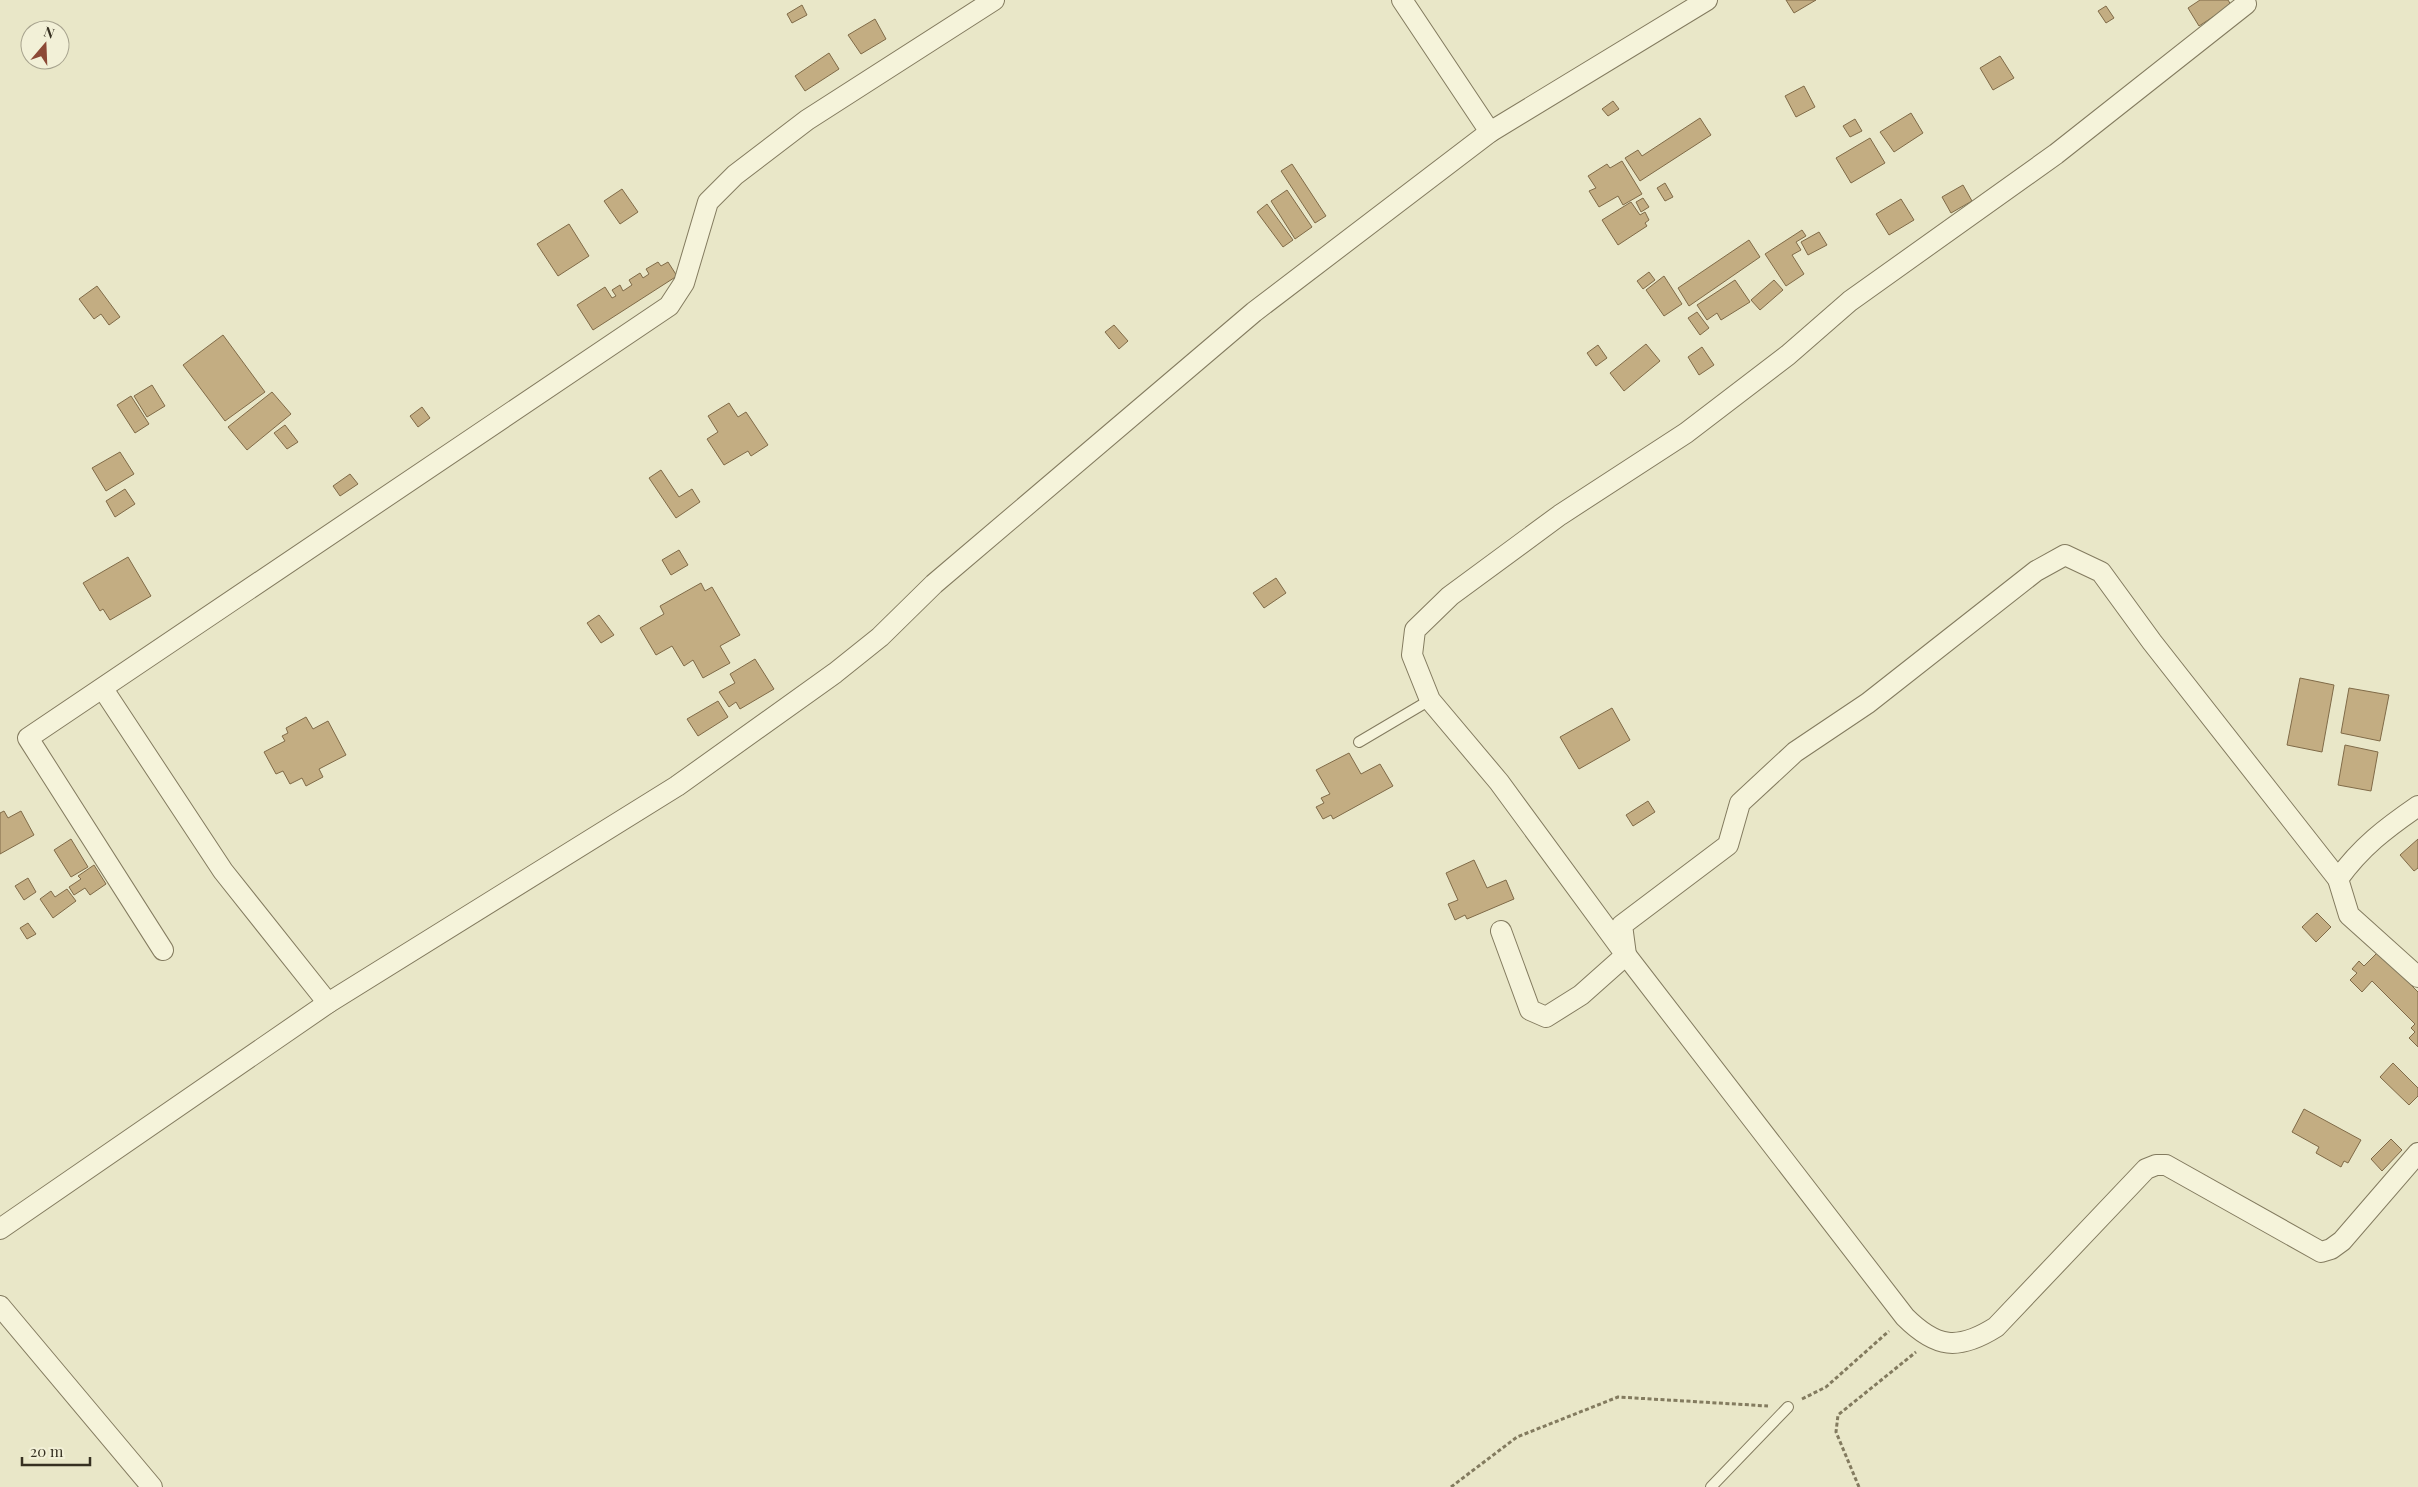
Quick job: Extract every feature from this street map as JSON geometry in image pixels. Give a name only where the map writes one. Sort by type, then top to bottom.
[{"type":"street","points":[[163,950],[28,738],[669,306],[684,283],[708,202],[735,175],[807,120],[994,0]]},
{"type":"street","points":[[1402,0],[1490,132]]},
{"type":"street","points":[[0,1229],[328,1003],[677,786],[835,673],[880,637],[934,584],[1254,312],[1490,132],[1707,0]]},
{"type":"street","points":[[2246,4],[2056,154],[1850,301],[1788,356],[1686,432],[1560,515],[1450,596],[1415,630],[1412,655],[1430,700],[1499,782],[1626,955],[1905,1317],[1931,1340],[1946,1343],[1977,1339],[1996,1327],[2146,1169],[2156,1165],[2166,1165],[2321,1252],[2331,1249],[2342,1241],[2418,1152]]},
{"type":"street","points":[[1626,955],[1622,925],[1728,845],[1740,803],[1788,758],[1868,703],[2036,571],[2065,555],[2101,572],[2152,642],[2338,879],[2349,915],[2418,977]]},
{"type":"street","points":[[103,689],[223,871],[328,1003]]},
{"type":"street","points":[[2338,879],[2351,861],[2382,830],[2418,806]]},
{"type":"street","points":[[1501,931],[1530,1010],[1546,1017],[1581,995],[1626,955]]},
{"type":"street","points":[[0,1306],[152,1487]]},
{"type":"lane","points":[[1359,742],[1430,700]]},
{"type":"lane","points":[[1712,1487],[1788,1407]]},
{"type":"path","points":[[1450,1487],[1517,1437],[1618,1396],[1788,1407],[1826,1387],[1905,1317]]},
{"type":"path","points":[[1859,1487],[1836,1432],[1838,1415],[1931,1340]]},
{"type":"building","points":[[1786,0],[1816,0],[1794,13]]},
{"type":"building","points":[[2200,0],[2228,0],[2231,5],[2199,26],[2188,8]]},
{"type":"building","points":[[802,5],[807,15],[792,23],[787,14]]},
{"type":"building","points":[[2106,6],[2114,18],[2106,23],[2098,11]]},
{"type":"building","points":[[875,19],[886,39],[861,54],[848,35]]},
{"type":"building","points":[[829,53],[839,69],[805,91],[795,76]]},
{"type":"building","points":[[2000,56],[2014,78],[1993,90],[1980,68]]},
{"type":"building","points":[[1804,86],[1815,107],[1796,117],[1785,96]]},
{"type":"building","points":[[1613,101],[1619,109],[1608,116],[1602,109]]},
{"type":"building","points":[[1911,113],[1923,133],[1894,152],[1880,132]]},
{"type":"building","points":[[1700,118],[1711,135],[1640,181],[1625,158],[1638,150],[1642,156]]},
{"type":"building","points":[[1855,119],[1862,131],[1850,137],[1843,126]]},
{"type":"building","points":[[1870,138],[1885,163],[1851,183],[1836,158]]},
{"type":"building","points":[[1622,161],[1642,194],[1623,205],[1618,196],[1599,207],[1589,191],[1596,188],[1588,176],[1607,164],[1610,168]]},
{"type":"building","points":[[1292,164],[1326,216],[1315,223],[1281,171]]},
{"type":"building","points":[[1665,183],[1673,197],[1665,201],[1657,188]]},
{"type":"building","points":[[1963,185],[1972,201],[1951,213],[1942,197]]},
{"type":"building","points":[[622,189],[638,212],[620,224],[604,201]]},
{"type":"building","points":[[1287,190],[1312,227],[1295,239],[1271,201]]},
{"type":"building","points":[[1643,198],[1649,207],[1641,212],[1636,202]]},
{"type":"building","points":[[1901,199],[1914,220],[1889,235],[1876,214]]},
{"type":"building","points":[[1631,202],[1640,215],[1645,212],[1649,220],[1645,223],[1647,226],[1618,245],[1602,220]]},
{"type":"building","points":[[1267,204],[1293,240],[1283,247],[1257,212]]},
{"type":"building","points":[[569,224],[589,256],[558,276],[537,244]]},
{"type":"building","points":[[1802,230],[1806,236],[1796,242],[1801,250],[1792,255],[1804,274],[1786,286],[1765,254]]},
{"type":"building","points":[[1819,232],[1827,245],[1808,255],[1801,242]]},
{"type":"building","points":[[1749,240],[1760,257],[1689,306],[1678,288]]},
{"type":"building","points":[[658,262],[661,266],[668,262],[677,276],[593,330],[577,305],[605,287],[612,298],[616,296],[612,290],[620,285],[623,291],[632,285],[629,280],[640,273],[643,278],[649,274],[646,269]]},
{"type":"building","points":[[1649,272],[1655,280],[1643,289],[1637,281]]},
{"type":"building","points":[[1664,276],[1682,304],[1664,316],[1646,290]]},
{"type":"building","points":[[1735,280],[1750,302],[1721,320],[1717,313],[1707,320],[1697,305]]},
{"type":"building","points":[[1774,280],[1783,290],[1760,310],[1751,300]]},
{"type":"building","points":[[97,286],[120,317],[109,325],[101,314],[94,319],[79,299]]},
{"type":"building","points":[[1697,312],[1709,328],[1700,335],[1688,318]]},
{"type":"building","points":[[1114,325],[1128,341],[1119,349],[1105,332]]},
{"type":"building","points":[[223,335],[265,392],[225,421],[183,365]]},
{"type":"building","points":[[1646,344],[1660,361],[1624,391],[1610,373]]},
{"type":"building","points":[[1598,345],[1607,358],[1596,366],[1587,353]]},
{"type":"building","points":[[1702,347],[1714,365],[1699,375],[1688,357]]},
{"type":"building","points":[[152,385],[165,406],[147,417],[134,396]]},
{"type":"building","points":[[272,392],[291,414],[247,450],[228,427]]},
{"type":"building","points":[[131,396],[149,424],[135,433],[117,405]]},
{"type":"building","points":[[729,403],[738,417],[746,412],[768,445],[751,456],[748,451],[724,465],[707,439],[718,432],[708,416]]},
{"type":"building","points":[[422,407],[430,418],[418,427],[410,416]]},
{"type":"building","points":[[285,425],[298,442],[287,449],[274,433]]},
{"type":"building","points":[[120,452],[134,474],[106,491],[92,468]]},
{"type":"building","points":[[661,470],[679,497],[692,489],[700,502],[676,518],[649,478]]},
{"type":"building","points":[[350,474],[358,484],[340,496],[333,486]]},
{"type":"building","points":[[125,489],[135,504],[115,517],[106,501]]},
{"type":"building","points":[[679,550],[688,565],[671,575],[662,560]]},
{"type":"building","points":[[128,557],[151,596],[110,620],[103,609],[100,611],[83,583]]},
{"type":"building","points":[[1276,578],[1286,593],[1264,608],[1253,593]]},
{"type":"building","points":[[701,583],[705,591],[712,587],[740,635],[720,646],[730,663],[703,678],[693,660],[684,666],[672,646],[656,655],[640,628],[664,614],[660,606]]},
{"type":"building","points":[[599,615],[614,635],[601,643],[587,623]]},
{"type":"building","points":[[755,659],[774,689],[740,709],[736,702],[729,707],[719,692],[735,683],[730,674]]},
{"type":"building","points":[[2300,678],[2334,685],[2322,752],[2287,745]]},
{"type":"building","points":[[2349,688],[2389,695],[2380,741],[2341,733]]},
{"type":"building","points":[[718,701],[728,717],[698,736],[687,719]]},
{"type":"building","points":[[1612,708],[1630,740],[1579,769],[1560,737]]},
{"type":"building","points":[[306,717],[313,729],[328,721],[346,755],[319,769],[323,777],[306,786],[302,778],[290,784],[283,771],[276,774],[264,752],[285,741],[282,736],[288,733],[286,728]]},
{"type":"building","points":[[2345,745],[2378,752],[2371,791],[2338,785]]},
{"type":"building","points":[[1349,753],[1361,774],[1380,764],[1393,786],[1333,819],[1331,815],[1323,819],[1316,807],[1324,803],[1321,798],[1330,794],[1316,770]]},
{"type":"building","points":[[1648,801],[1655,812],[1633,826],[1626,815]]},
{"type":"building","points":[[4,811],[8,818],[21,811],[34,835],[0,854],[0,813]]},
{"type":"building","points":[[71,839],[88,867],[71,877],[54,850]]},
{"type":"building","points":[[2418,839],[2418,868],[2414,871],[2400,855]]},
{"type":"building","points":[[1474,860],[1487,888],[1506,880],[1514,899],[1467,919],[1465,915],[1455,920],[1448,904],[1458,900],[1446,873]]},
{"type":"building","points":[[94,865],[106,884],[90,895],[85,888],[74,895],[69,887],[81,879],[78,876]]},
{"type":"building","points":[[28,878],[36,892],[24,900],[15,886]]},
{"type":"building","points":[[67,889],[76,901],[53,918],[40,899],[51,891],[55,897]]},
{"type":"building","points":[[2317,913],[2331,927],[2316,942],[2302,927]]},
{"type":"building","points":[[28,923],[36,934],[27,939],[20,928]]},
{"type":"building","points":[[2378,952],[2418,992],[2418,1047],[2409,1038],[2415,1032],[2411,1028],[2415,1024],[2372,981],[2362,992],[2350,980],[2357,973],[2352,969],[2359,961],[2364,966]]},
{"type":"building","points":[[2393,1063],[2418,1088],[2418,1096],[2409,1105],[2380,1077]]},
{"type":"building","points":[[2304,1109],[2361,1140],[2348,1163],[2344,1161],[2341,1167],[2316,1153],[2319,1147],[2292,1132]]},
{"type":"building","points":[[2391,1139],[2402,1150],[2382,1171],[2371,1159]]}]
